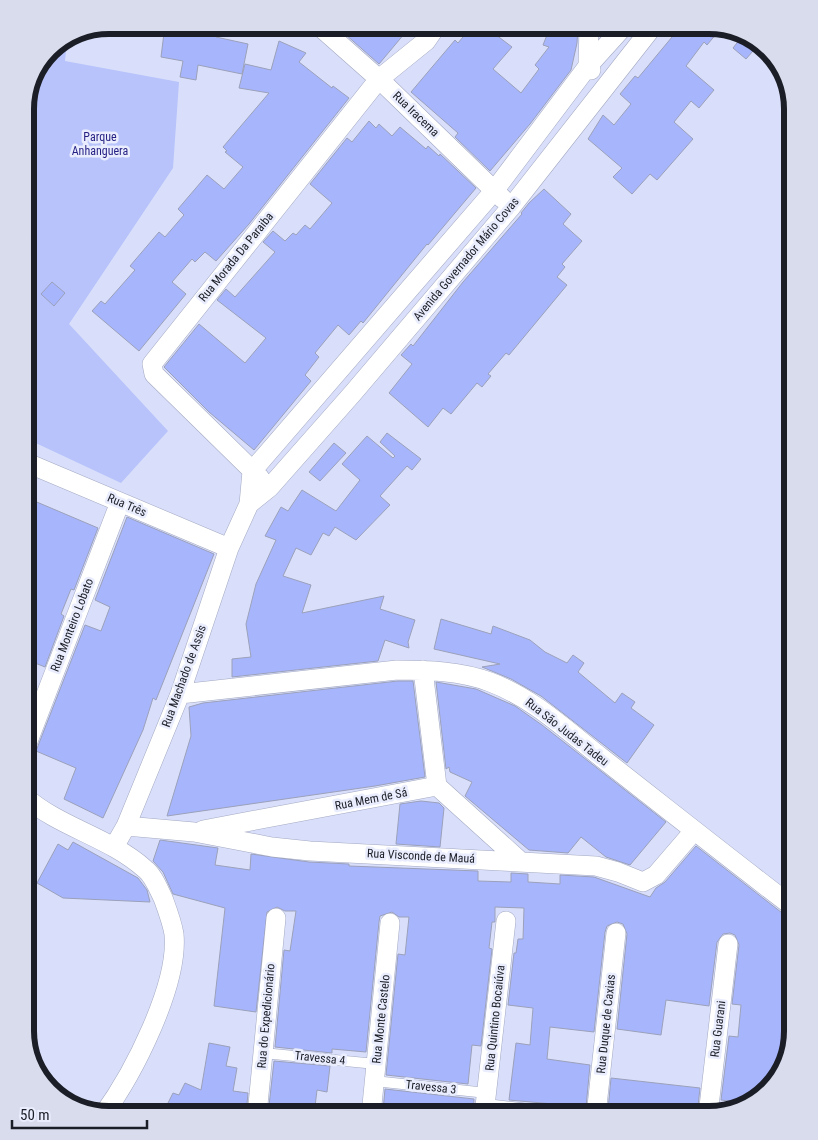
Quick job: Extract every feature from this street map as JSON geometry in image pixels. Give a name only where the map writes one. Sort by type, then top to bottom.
[{"type":"street","name":"Rua Iracema","points":[[328,34],[379,79],[494,191],[512,206]]},
{"type":"street","name":"Rua Morada Da Paraiba","points":[[270,487],[154,374],[152,364],[379,79],[426,41],[431,34]]},
{"type":"street","points":[[589,34],[588,66],[606,86]]},
{"type":"street","name":"Avenida Governador Mário Covas","points":[[252,471],[494,191],[588,66],[617,34]]},
{"type":"street","name":"Avenida Governador Mário Covas","points":[[270,487],[512,206],[647,34]]},
{"type":"street","points":[[376,328],[394,343]]},
{"type":"street","name":"Rua Três","points":[[34,466],[229,548]]},
{"type":"street","name":"Rua Machado de Assis","points":[[114,846],[126,826],[180,694],[229,548],[249,504],[252,471]]},
{"type":"street","name":"Rua Machado de Assis","points":[[249,504],[270,487]]},
{"type":"street","name":"Rua Monteiro Lobato","points":[[34,726],[120,502]]},
{"type":"street","points":[[423,670],[438,786],[520,861]]},
{"type":"street","name":"Rua São Judas Tadeu","points":[[180,694],[366,673],[423,670],[481,679],[526,699],[694,832],[784,900]]},
{"type":"street","name":"Rua Mem de Sá","points":[[194,832],[438,786]]},
{"type":"street","points":[[34,804],[51,816],[114,846],[146,870],[159,889],[167,908],[174,934],[169,979],[158,1011],[135,1063],[108,1106]]},
{"type":"street","name":"Rua Visconde de Mauá","points":[[126,826],[194,832],[272,847],[310,851],[596,866],[618,872],[638,882],[647,882],[656,875],[694,832]]},
{"type":"street","name":"Rua do Expedicionário","points":[[258,1106],[276,918]]},
{"type":"street","name":"Rua Quintino Bocaiúva","points":[[486,1104],[506,921]]},
{"type":"street","name":"Rua Monte Castelo","points":[[372,1106],[390,923]]},
{"type":"street","name":"Rua Duque de Caxias","points":[[597,1106],[616,933]]},
{"type":"street","name":"Rua Guarani","points":[[709,1106],[728,944]]},
{"type":"lane","name":"Travessa 4","points":[[263,1053],[375,1072]]},
{"type":"lane","name":"Travessa 3","points":[[375,1072],[486,1104],[503,1106]]},
{"type":"green space","name":"Parque Anhanguera","points":[[66,46],[65,61],[179,82],[173,168],[69,324],[168,431],[121,483],[34,442],[34,104],[39,80],[46,67]]},
{"type":"building","points":[[164,34],[214,34],[217,35],[216,37],[248,44],[242,74],[198,65],[196,80],[180,77],[183,61],[161,57]]},
{"type":"building","points":[[345,34],[404,34],[379,64]]},
{"type":"building","points":[[466,34],[474,36],[476,34],[495,34],[512,47],[493,69],[521,93],[539,69],[535,65],[549,47],[543,45],[547,34],[578,34],[571,70],[530,124],[490,171],[455,137],[458,133],[411,92],[455,40],[458,43]]},
{"type":"building","points":[[675,34],[716,34],[707,45],[704,42],[686,66],[714,90],[699,108],[691,101],[674,122],[693,139],[657,180],[650,174],[632,194],[613,177],[622,168],[588,139],[603,115],[614,125],[631,104],[620,94],[635,76],[638,78]]},
{"type":"building","points":[[739,40],[755,49],[746,59],[733,48]]},
{"type":"building","points":[[279,41],[306,53],[299,62],[332,88],[333,86],[349,98],[249,224],[216,261],[205,252],[195,262],[192,259],[172,282],[186,294],[139,351],[92,311],[101,301],[105,304],[135,270],[130,266],[159,232],[165,237],[184,215],[178,209],[207,175],[224,189],[243,167],[225,152],[227,151],[223,147],[269,93],[239,88],[245,64],[271,70]]},
{"type":"building","points":[[369,121],[376,128],[379,124],[392,136],[400,127],[426,149],[428,146],[439,156],[440,154],[476,188],[427,244],[363,323],[361,321],[349,335],[338,325],[315,353],[319,357],[305,375],[311,381],[254,450],[209,412],[164,367],[199,324],[245,363],[266,338],[217,300],[226,289],[235,297],[275,252],[263,242],[273,231],[285,241],[293,233],[296,235],[305,225],[310,229],[332,203],[310,184],[347,138],[352,142]]},
{"type":"building","points":[[544,189],[571,214],[563,224],[582,241],[562,264],[565,267],[557,277],[567,285],[509,355],[506,353],[488,374],[491,376],[482,387],[477,383],[451,414],[443,408],[428,427],[389,393],[412,364],[401,355],[411,344],[413,346],[463,282],[522,214],[529,203]]},
{"type":"building","points":[[52,282],[65,293],[54,306],[41,294]]},
{"type":"building","points":[[387,433],[421,459],[412,470],[407,466],[380,496],[390,505],[356,540],[335,527],[329,536],[323,533],[311,555],[296,548],[283,576],[311,585],[302,613],[384,596],[380,609],[415,620],[408,642],[409,648],[385,640],[378,661],[232,677],[232,659],[251,657],[246,624],[256,584],[276,540],[265,536],[281,507],[288,511],[302,490],[336,511],[360,480],[342,464],[367,436],[393,458],[395,456],[380,442]]},
{"type":"building","points":[[334,443],[346,453],[320,481],[309,472]]},
{"type":"building","points":[[34,501],[98,528],[74,590],[71,589],[61,614],[64,616],[45,667],[34,663]]},
{"type":"building","points":[[127,517],[214,554],[156,700],[153,698],[143,730],[103,818],[64,799],[76,768],[36,751],[85,625],[101,631],[110,607],[95,600]]},
{"type":"building","points":[[441,619],[491,634],[493,626],[530,640],[545,652],[567,663],[573,655],[584,663],[578,672],[615,703],[622,693],[635,702],[631,708],[654,725],[627,763],[541,696],[511,679],[482,667],[500,664],[434,649]]},
{"type":"building","points":[[398,681],[413,681],[425,777],[167,816],[191,736],[189,707],[203,703]]},
{"type":"building","points":[[436,682],[476,689],[515,706],[666,822],[630,865],[606,857],[581,837],[568,853],[529,850],[465,796],[472,782],[450,772],[449,767],[446,769]]},
{"type":"building","points":[[421,801],[439,803],[444,808],[440,847],[396,844],[400,804]]},
{"type":"building","points":[[160,840],[218,848],[215,865],[250,870],[251,854],[309,862],[349,864],[349,866],[478,871],[478,881],[511,882],[511,873],[528,874],[528,882],[560,884],[560,875],[594,877],[650,897],[656,888],[665,882],[696,846],[784,914],[784,1041],[782,1051],[769,1077],[755,1091],[735,1102],[721,1100],[729,1036],[738,1037],[741,1005],[732,1004],[739,945],[735,935],[730,933],[723,934],[717,942],[709,1006],[666,1000],[661,1035],[617,1029],[627,934],[623,924],[617,922],[607,926],[605,932],[594,1032],[550,1027],[547,1059],[590,1065],[586,1106],[509,1100],[516,1043],[530,1045],[533,1008],[508,1005],[514,953],[516,953],[518,939],[523,939],[524,908],[495,907],[495,922],[492,922],[489,948],[492,949],[481,1046],[472,1045],[468,1084],[386,1075],[398,954],[405,955],[409,917],[399,917],[392,912],[380,916],[366,1052],[332,1049],[332,1053],[275,1047],[284,950],[290,951],[296,911],[285,911],[277,907],[267,912],[256,1012],[214,1006],[225,908],[173,894],[163,872],[153,861]]},
{"type":"building","points":[[73,842],[138,878],[147,890],[150,902],[63,898],[37,883],[58,844],[68,850]]},
{"type":"building","points":[[209,1043],[230,1047],[226,1066],[237,1068],[233,1091],[248,1093],[247,1106],[166,1106],[173,1093],[179,1095],[185,1083],[201,1090]]},
{"type":"building","points":[[274,1061],[330,1066],[327,1092],[317,1090],[315,1106],[269,1106]]},
{"type":"building","points":[[611,1078],[700,1088],[698,1106],[608,1106]]},
{"type":"building","points":[[385,1089],[474,1099],[474,1106],[383,1106]]}]
